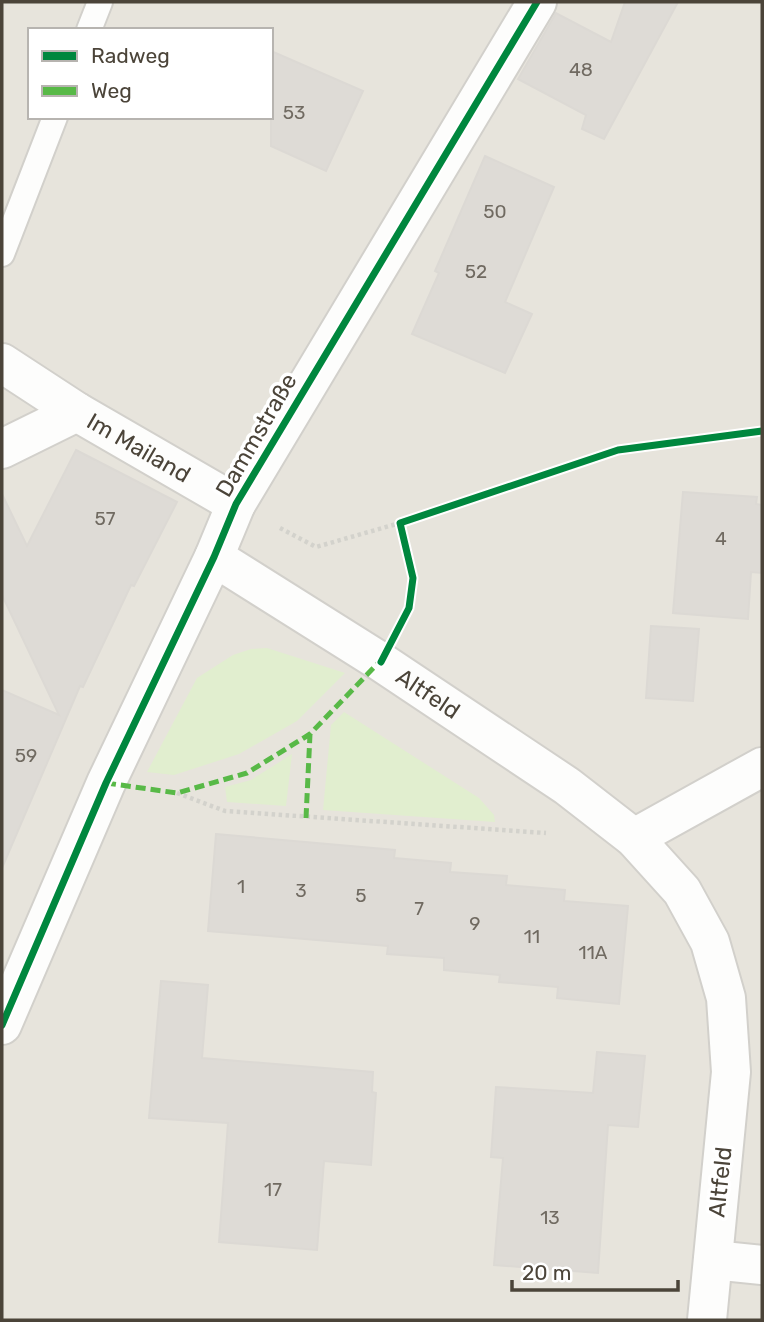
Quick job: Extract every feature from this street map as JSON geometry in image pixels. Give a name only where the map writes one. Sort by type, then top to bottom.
[{"type":"street","name":"Dammstraße","points":[[2,1025],[106,783],[215,557],[236,504],[537,2]]},
{"type":"street","name":"Im Mailand","points":[[2,363],[77,412],[236,504]]},
{"type":"street","name":"Im Mailand","points":[[2,449],[77,412]]},
{"type":"street","name":"Altfeld","points":[[215,557],[381,662],[567,786],[634,838],[682,891],[710,942],[726,998],[731,1072],[707,1320]]},
{"type":"street","points":[[634,838],[762,767]]},
{"type":"street","points":[[713,1260],[762,1265]]},
{"type":"lane","points":[[90,28],[100,2]]},
{"type":"lane","points":[[2,254],[54,119]]},
{"type":"path","points":[[236,504],[316,547],[400,523]]},
{"type":"path","points":[[177,793],[225,811],[552,833]]},
{"type":"shaded area","points":[[2,2],[762,2],[762,1320],[2,1320]]},
{"type":"green space","points":[[267,648],[345,673],[297,721],[239,754],[174,775],[147,772],[197,678],[233,655],[251,649]]},
{"type":"green space","points":[[344,712],[479,798],[494,815],[495,822],[323,810],[331,725]]},
{"type":"green space","points":[[292,754],[286,806],[227,802],[225,787],[251,780]]},
{"type":"building","points":[[625,2],[678,2],[604,139],[582,129],[586,115],[518,79],[556,13],[611,42]]},
{"type":"building","points":[[273,52],[363,91],[326,171],[271,146]]},
{"type":"building","points":[[485,156],[554,187],[505,302],[532,314],[505,373],[412,334],[439,273],[435,271]]},
{"type":"building","points":[[76,450],[177,502],[134,586],[131,585],[83,687],[80,686],[2,868],[2,690],[59,715],[2,595],[2,494],[27,546]]},
{"type":"building","points":[[683,492],[757,497],[756,504],[762,505],[762,573],[751,572],[748,619],[673,613]]},
{"type":"building","points":[[651,626],[699,629],[693,701],[646,698]]},
{"type":"building","points":[[216,834],[395,850],[394,858],[451,863],[450,872],[507,876],[506,885],[565,890],[564,901],[628,906],[619,1004],[557,998],[558,987],[499,982],[500,975],[444,970],[444,958],[387,954],[388,946],[208,931]]},
{"type":"building","points":[[161,981],[208,985],[202,1058],[373,1072],[372,1092],[376,1093],[371,1165],[324,1161],[317,1250],[219,1242],[228,1123],[149,1118]]},
{"type":"building","points":[[597,1052],[645,1056],[638,1127],[608,1125],[598,1273],[494,1265],[503,1158],[491,1157],[496,1087],[593,1093]]},
{"type":"marked path","points":[[106,783],[177,793],[247,773],[310,734],[383,658]]},
{"type":"marked path","points":[[306,818],[310,734]]},
{"type":"cycle path","points":[[2,1025],[106,783],[214,557],[236,504],[537,2]]},
{"type":"cycle path","points":[[381,662],[409,608],[413,578],[400,523],[618,450],[762,431]]}]
